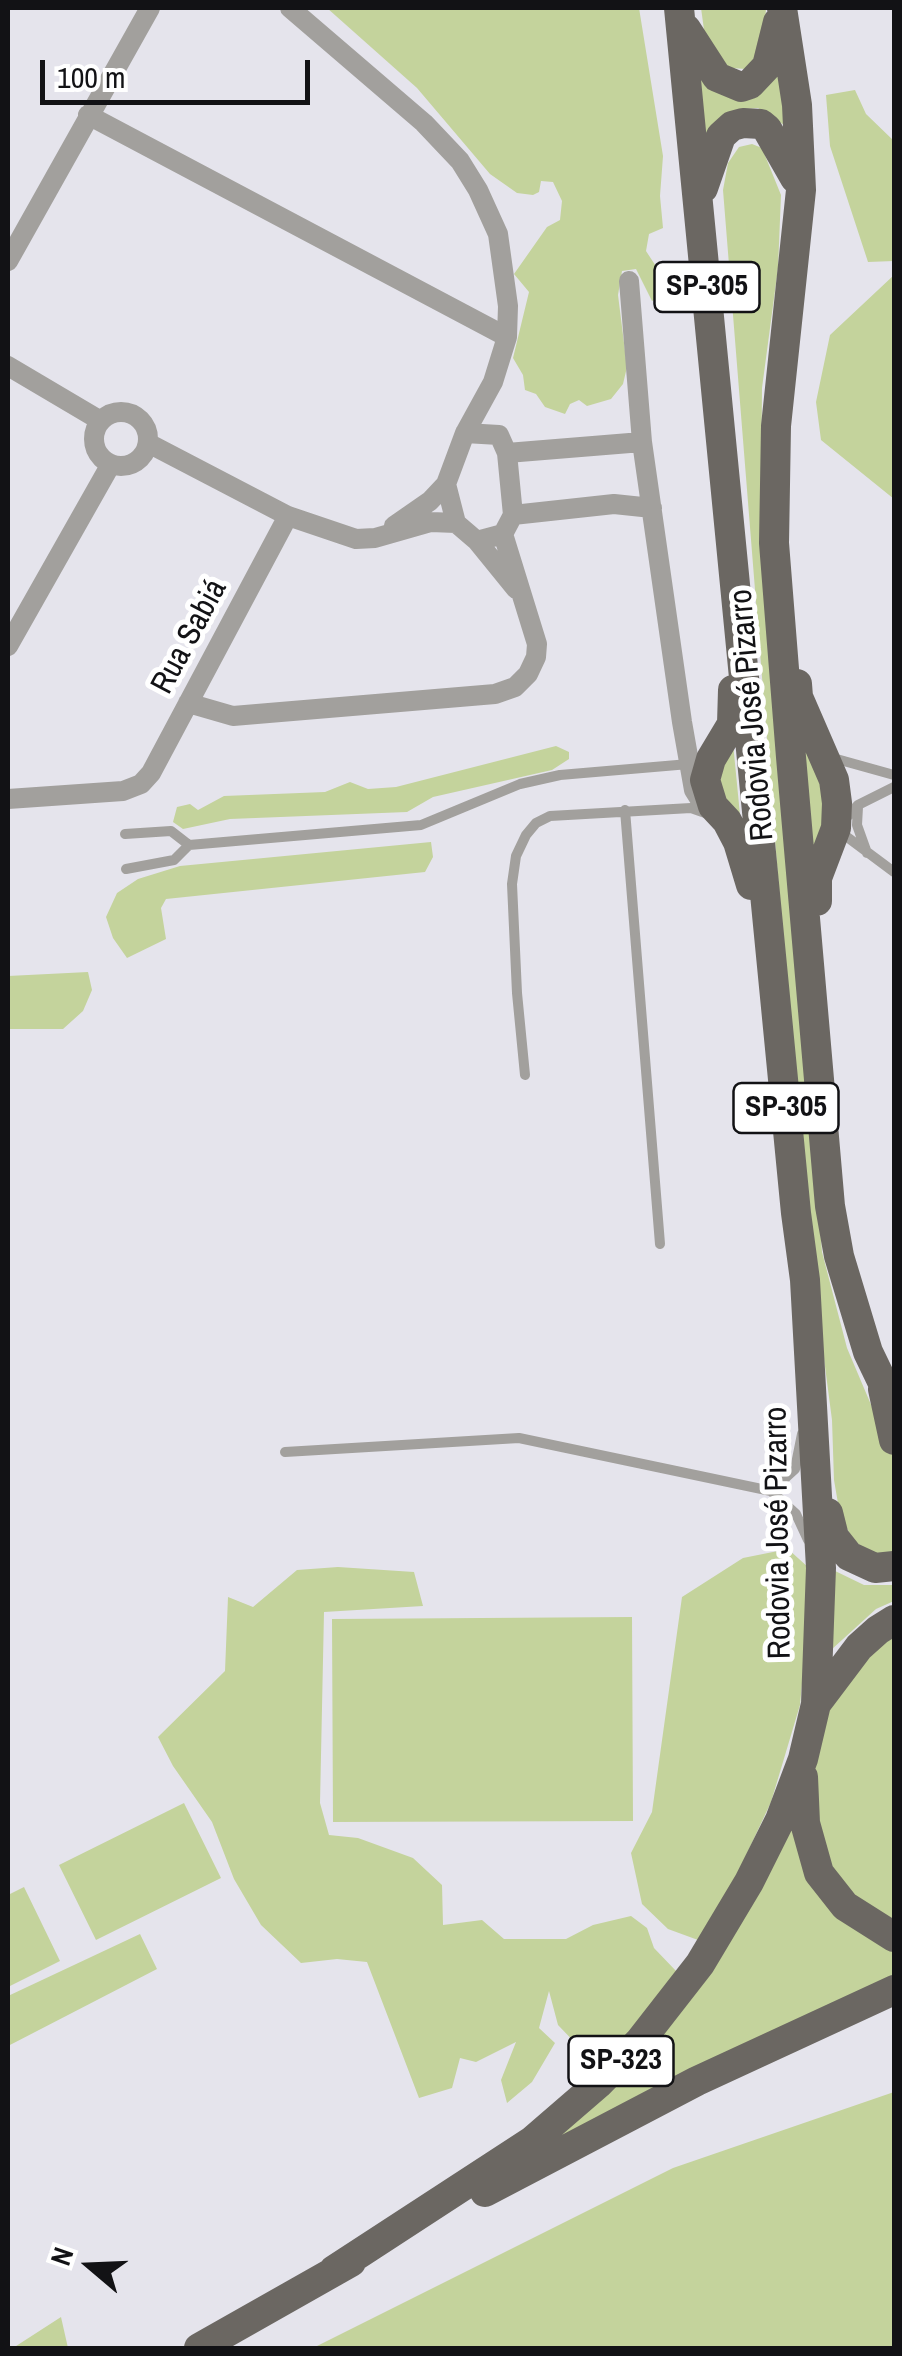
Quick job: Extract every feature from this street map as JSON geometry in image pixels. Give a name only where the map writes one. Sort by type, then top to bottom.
[{"type":"main road","points":[[680,12],[717,77],[741,87],[750,84],[767,66],[781,8]]},
{"type":"main road","name":"Rodovia José Pizarro","points":[[781,8],[797,105],[801,190],[776,426],[776,564],[830,1206],[851,1299],[868,1352],[888,1396],[894,1440]]},
{"type":"main road","name":"Rodovia José Pizarro","points":[[680,12],[734,567]]},
{"type":"main road","points":[[699,202],[721,136],[732,126],[744,123],[761,124],[768,129],[801,190]]},
{"type":"main road","points":[[776,564],[794,654],[798,697],[834,780],[836,828],[816,878],[821,957],[812,993]]},
{"type":"main road","points":[[734,567],[732,724],[700,761],[708,796],[727,822],[750,875],[757,922],[772,967]]},
{"type":"main road","points":[[734,567],[772,967]]},
{"type":"main road","name":"Rodovia José Pizarro","points":[[772,967],[805,1280],[821,1568],[816,1704]]},
{"type":"main road","points":[[812,1412],[824,1450],[834,1537],[841,1549],[860,1564],[874,1568],[894,1566]]},
{"type":"main road","name":"SP-323","points":[[334,2270],[532,2141],[640,2042],[700,1964],[749,1882],[780,1820],[803,1759],[816,1704],[860,1647],[894,1620]]},
{"type":"main road","name":"SP-323","points":[[803,1759],[805,1822],[820,1873],[844,1906],[894,1936]]},
{"type":"main road","name":"SP-323","points":[[199,2348],[334,2270],[698,2082],[894,1990]]},
{"type":"street","points":[[8,261],[150,8]]},
{"type":"street","points":[[290,8],[424,123],[460,161],[498,234],[506,274],[507,337],[493,382],[466,433],[446,484],[430,501],[375,538]]},
{"type":"street","points":[[88,115],[507,337]]},
{"type":"street","points":[[629,281],[642,442],[700,761],[693,799],[727,822]]},
{"type":"street","points":[[8,366],[102,421]]},
{"type":"street","points":[[188,703],[233,716],[495,694],[515,687],[528,674],[537,644],[508,525],[503,444],[493,382]]},
{"type":"street","points":[[116,412],[133,414],[145,426],[148,444],[134,462],[111,464],[95,445],[97,428],[116,412]]},
{"type":"street","points":[[466,433],[503,444],[642,442]]},
{"type":"street","points":[[148,444],[288,516],[356,538],[375,538],[432,522],[456,523]]},
{"type":"street","points":[[8,646],[111,464]]},
{"type":"street","points":[[446,484],[456,523],[477,541],[523,598]]},
{"type":"street","points":[[477,541],[508,525],[614,504],[652,508]]},
{"type":"street","name":"Rua Sabiá","points":[[8,799],[123,791],[141,784],[151,773],[288,516]]},
{"type":"lane","points":[[825,756],[894,775]]},
{"type":"lane","points":[[126,869],[174,860],[189,845],[421,825],[520,784],[560,775],[700,761]]},
{"type":"lane","points":[[894,788],[858,805],[836,828],[894,872]]},
{"type":"lane","points":[[524,1076],[513,902],[516,856],[526,835],[536,823],[550,816],[693,799]]},
{"type":"lane","points":[[858,805],[857,825],[867,854]]},
{"type":"lane","points":[[625,810],[660,1244]]},
{"type":"lane","points":[[125,834],[172,832],[189,845]]},
{"type":"lane","points":[[771,1491],[796,1469],[811,1381]]},
{"type":"lane","points":[[285,1452],[519,1438],[771,1491],[796,1514],[821,1568]]},
{"type":"green space","points":[[327,8],[639,8],[663,156],[663,228],[649,234],[646,251],[665,280],[665,294],[652,301],[636,269],[622,271],[618,295],[627,367],[623,384],[611,399],[587,406],[579,400],[570,404],[565,414],[545,407],[536,394],[525,390],[523,375],[513,358],[529,292],[514,274],[547,227],[560,220],[562,201],[553,182],[541,181],[539,192],[533,195],[517,193],[490,174],[417,88]]},
{"type":"green space","points":[[701,8],[766,8],[764,40],[756,60],[746,69],[731,68],[717,60],[705,37]]},
{"type":"green space","points":[[781,43],[784,125],[758,108],[745,109],[704,140],[696,63],[730,96]]},
{"type":"green space","points":[[855,90],[866,114],[894,141],[894,261],[868,262],[830,146],[826,95]]},
{"type":"green space","points":[[752,144],[762,148],[781,195],[778,268],[762,388],[761,499],[822,1252],[847,1348],[894,1459],[894,1555],[868,1553],[852,1538],[840,1515],[834,1480],[832,1420],[805,1214],[723,190],[728,163],[739,147]]},
{"type":"green space","points":[[894,275],[894,499],[821,440],[816,402],[830,335]]},
{"type":"green space","points":[[800,732],[829,800],[820,838],[811,848]]},
{"type":"green space","points":[[733,743],[740,815],[713,786]]},
{"type":"green space","points":[[556,746],[569,752],[569,759],[552,770],[433,797],[407,812],[230,819],[183,829],[173,822],[177,807],[190,804],[198,810],[224,796],[325,792],[350,782],[368,789],[396,787]]},
{"type":"green space","points":[[431,842],[433,857],[425,872],[166,899],[161,908],[166,939],[127,958],[113,938],[106,917],[117,893],[138,879],[180,866]]},
{"type":"green space","points":[[88,972],[92,990],[83,1011],[63,1029],[8,1029],[8,976]]},
{"type":"green space","points":[[788,1549],[809,1568],[800,1705],[771,1802],[729,1892],[698,1940],[668,1929],[642,1904],[631,1853],[652,1812],[682,1597],[743,1558]]},
{"type":"green space","points":[[338,1567],[414,1572],[423,1606],[324,1612],[320,1803],[329,1835],[358,1838],[413,1858],[442,1885],[443,1925],[482,1920],[504,1939],[566,1939],[593,1925],[631,1916],[647,1928],[654,1948],[677,1972],[614,2056],[582,2050],[558,2025],[549,1991],[539,2028],[555,2043],[532,2082],[507,2103],[501,2080],[516,2042],[476,2062],[460,2058],[452,2088],[419,2098],[367,1962],[337,1959],[301,1963],[261,1925],[234,1879],[212,1822],[158,1737],[225,1671],[228,1597],[253,1607],[297,1570]]},
{"type":"green space","points":[[831,1569],[864,1585],[894,1585],[894,1601],[876,1609],[831,1650]]},
{"type":"green space","points":[[632,1617],[633,1821],[333,1822],[332,1619]]},
{"type":"green space","points":[[894,1631],[894,1928],[852,1901],[822,1853],[811,1763],[824,1706]]},
{"type":"green space","points":[[797,1800],[798,1831],[894,1946],[894,1979],[546,2147],[625,2076]]},
{"type":"green space","points":[[184,1803],[221,1878],[96,1940],[59,1865]]},
{"type":"green space","points":[[24,1887],[60,1961],[8,1987],[8,1895]]},
{"type":"green space","points":[[140,1934],[157,1969],[8,2046],[8,1996]]},
{"type":"green space","points":[[894,2092],[894,2348],[313,2348],[673,2168]]},
{"type":"green space","points":[[61,2317],[68,2348],[13,2348]]}]
